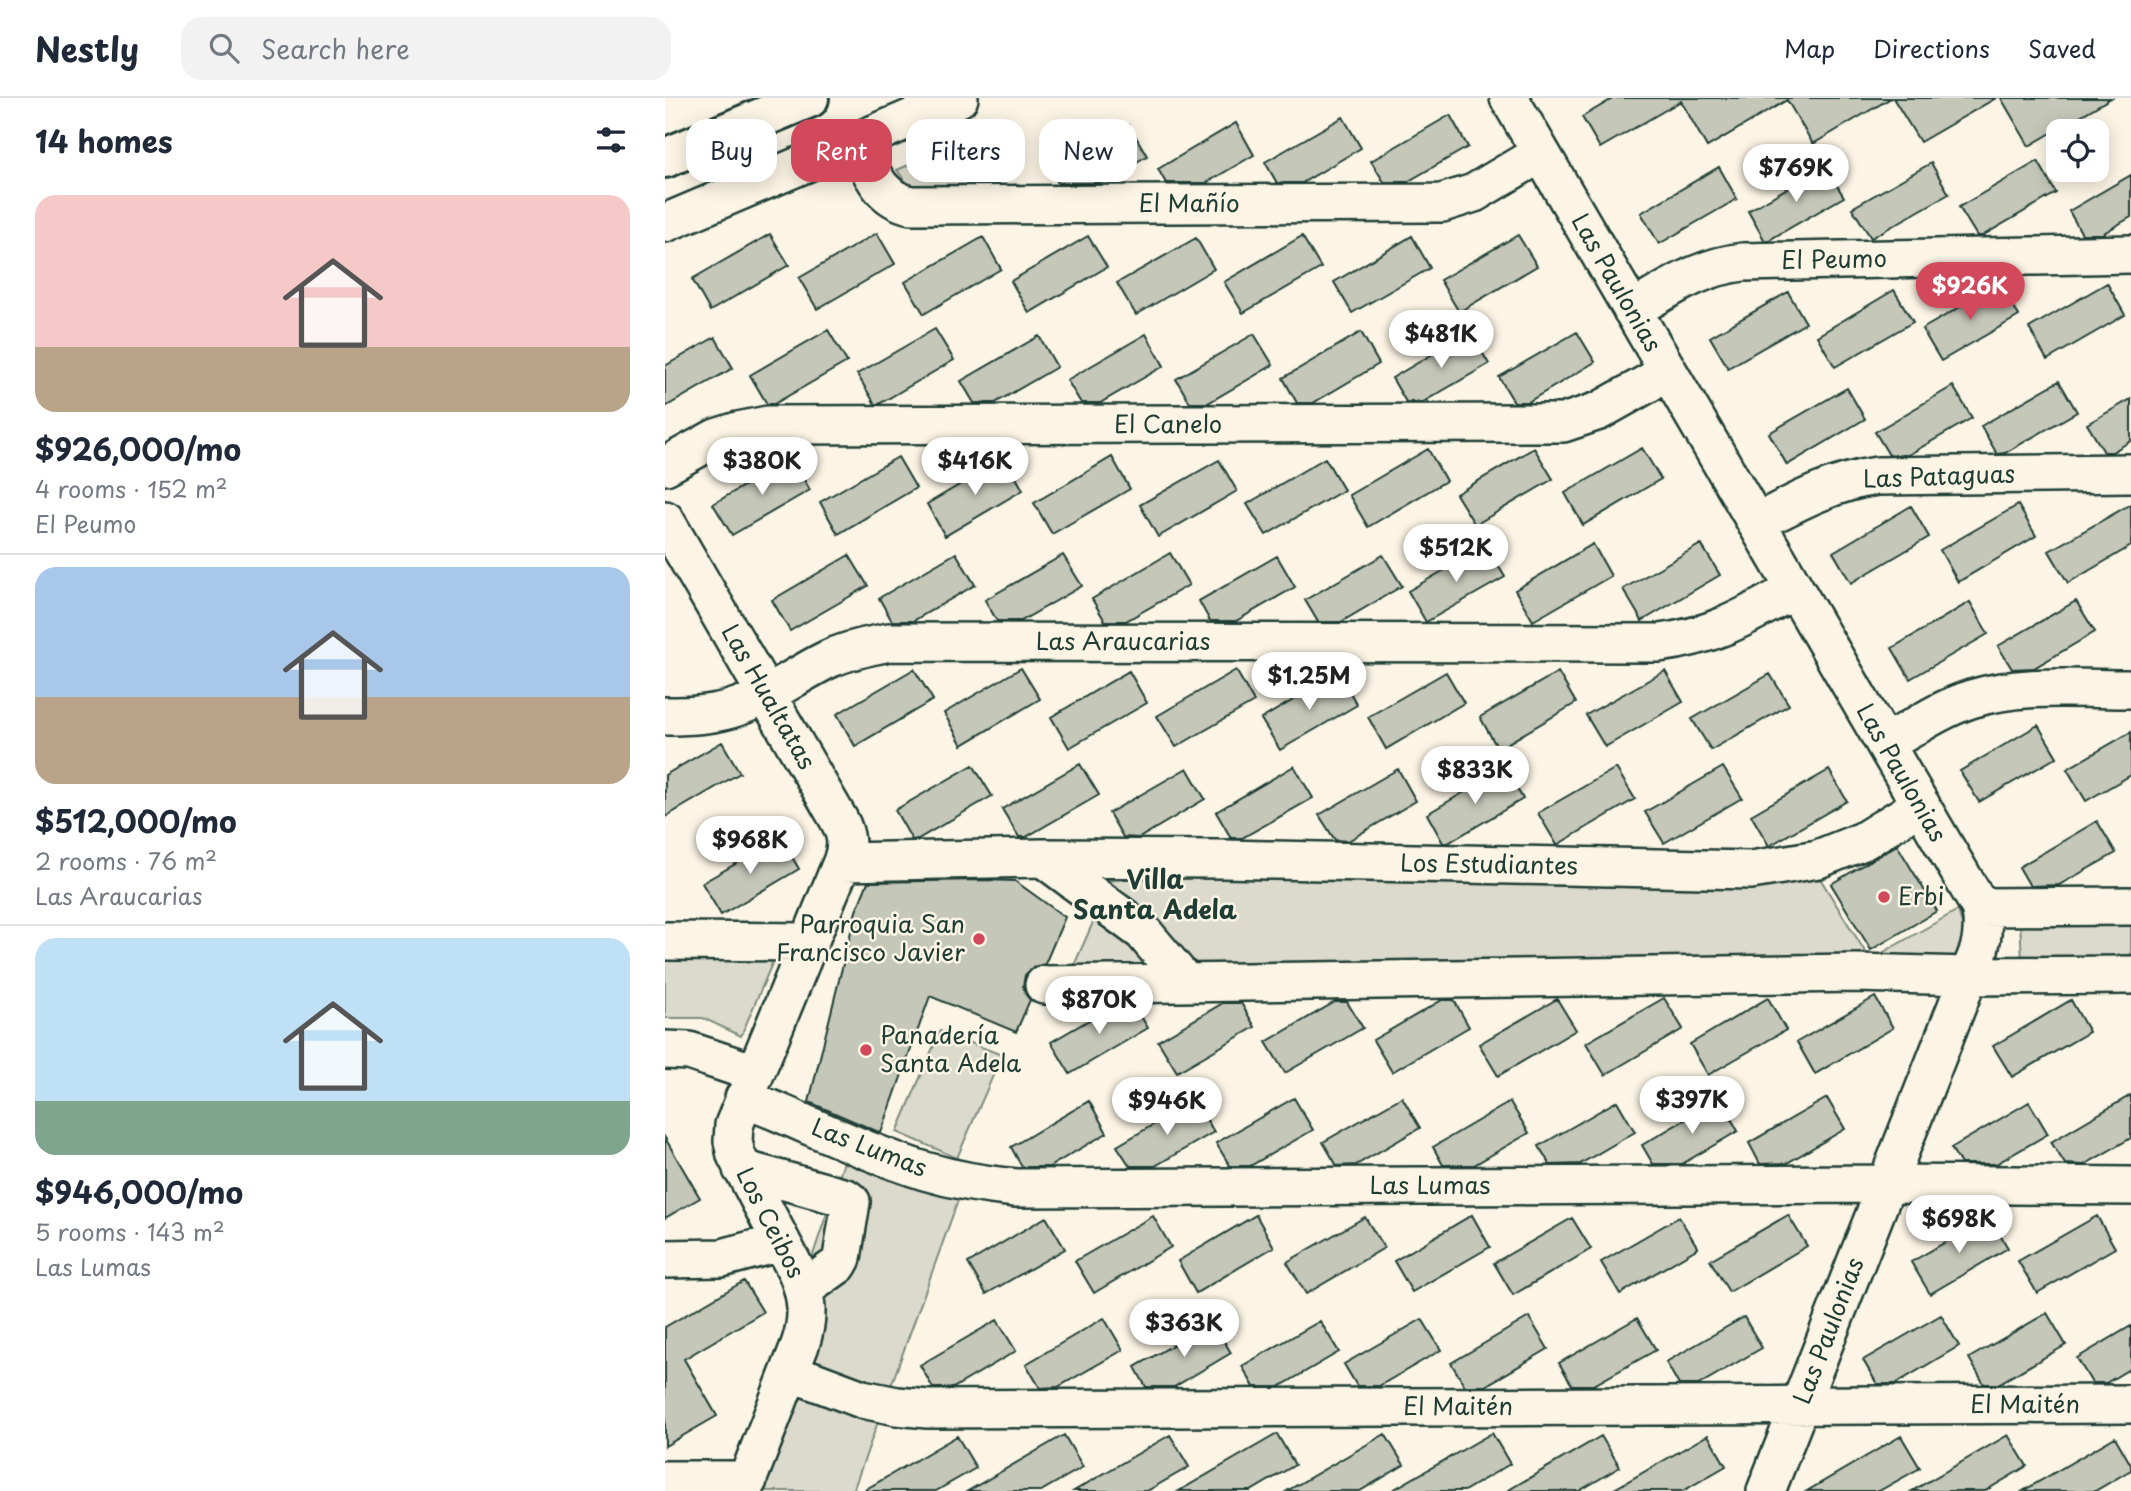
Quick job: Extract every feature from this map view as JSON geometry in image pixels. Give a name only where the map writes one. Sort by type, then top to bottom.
[{"type":"main road","points":[[665,158],[809,98]]},
{"type":"street","points":[[892,127],[959,98]]},
{"type":"street","name":"Las Paulonias","points":[[1509,98],[1980,907],[1983,917],[1982,939],[1766,1491]]},
{"type":"street","name":"El Mañío","points":[[877,182],[893,199],[911,205],[1442,203],[1474,193],[1541,153]]},
{"type":"street","points":[[665,223],[791,170]]},
{"type":"street","name":"El Peumo","points":[[1632,310],[1692,276],[1723,264],[2131,254]]},
{"type":"street","name":"El Canelo","points":[[665,466],[716,438],[768,425],[1563,423],[1599,411],[1668,372]]},
{"type":"street","name":"Las Pataguas","points":[[1756,523],[1828,487],[1877,475],[2131,473]]},
{"type":"street","name":"Las Hualtatas","points":[[665,520],[844,830],[846,851],[842,862],[750,1085]]},
{"type":"street","name":"Las Araucarias","points":[[665,716],[698,716],[741,706],[831,658],[878,644],[910,641],[1659,643],[1718,629],[1795,589]]},
{"type":"street","points":[[1885,744],[1968,700],[1990,694],[2012,690],[2131,689]]},
{"type":"street","name":"Los Estudiantes","points":[[842,862],[1043,858],[1222,859],[1751,870],[1818,859],[1863,841],[1920,805]]},
{"type":"street","points":[[1043,858],[1143,932],[1186,983]]},
{"type":"street","points":[[1980,907],[2131,906]]},
{"type":"street","points":[[665,941],[809,942]]},
{"type":"street","points":[[1044,985],[1856,973],[1968,976],[2131,975]]},
{"type":"street","name":"Las Lumas","points":[[665,1050],[689,1051],[887,1157],[925,1171],[965,1181],[1016,1188],[1887,1184],[2131,1186]]},
{"type":"street","name":"Los Ceibos","points":[[745,1485],[806,1327],[807,1308],[804,1289],[797,1272],[736,1155],[734,1125],[750,1085]]},
{"type":"street","points":[[742,1169],[846,1198],[851,1202],[842,1258],[838,1265],[804,1289]]},
{"type":"street","points":[[665,1259],[722,1258],[781,1242]]},
{"type":"street","name":"El Maitén","points":[[790,1372],[862,1399],[928,1409],[2131,1404]]},
{"type":"street","points":[[665,1480],[745,1485]]},
{"type":"shaded area","points":[[906,166],[906,182],[897,170]]},
{"type":"shaded area","points":[[906,182],[987,182],[987,185],[913,191]]},
{"type":"shaded area","points":[[1232,868],[1779,875],[1821,880],[1869,958],[1071,972],[1099,909],[1088,883]]},
{"type":"shaded area","points":[[1958,910],[1964,932],[1959,960],[1859,966]]},
{"type":"shaded area","points":[[2020,920],[2131,921],[2131,959],[2022,961]]},
{"type":"shaded area","points":[[665,956],[774,959],[741,1036],[703,1018],[665,1018]]},
{"type":"shaded area","points":[[940,1031],[1002,1055],[957,1158],[897,1132]]},
{"type":"shaded area","points":[[852,1138],[965,1181],[853,1491],[734,1491]]},
{"type":"building","points":[[1614,98],[1891,98],[1813,144],[1787,100],[1707,147],[1681,101],[1600,148],[1582,117]]},
{"type":"building","points":[[1893,98],[1996,98],[1920,142]]},
{"type":"building","points":[[2001,98],[2111,98],[2075,119],[2046,119],[2046,136],[2029,146]]},
{"type":"building","points":[[1450,115],[1468,147],[1407,182],[1384,182],[1371,161]]},
{"type":"building","points":[[1343,117],[1361,148],[1302,183],[1277,183],[1265,162]]},
{"type":"building","points":[[1236,123],[1254,155],[1206,183],[1166,183],[1158,169]]},
{"type":"building","points":[[1137,139],[1147,156],[1137,162]]},
{"type":"building","points":[[2038,161],[2046,175],[2046,182],[2050,182],[2056,193],[1982,236],[1977,236],[1959,207]]},
{"type":"building","points":[[1931,163],[1949,194],[1871,238],[1852,208]]},
{"type":"building","points":[[1825,166],[1844,197],[1765,241],[1748,211]]},
{"type":"building","points":[[1719,167],[1737,199],[1659,244],[1641,213]]},
{"type":"building","points":[[2131,175],[2131,217],[2102,234],[2082,234],[2069,211]]},
{"type":"building","points":[[1057,182],[1102,182],[1100,183]]},
{"type":"building","points":[[877,233],[895,264],[817,309],[799,278]]},
{"type":"building","points":[[770,234],[789,265],[710,311],[692,279]]},
{"type":"building","points":[[1518,235],[1537,266],[1459,312],[1440,280]]},
{"type":"building","points":[[1088,236],[1107,267],[1029,313],[1011,281]]},
{"type":"building","points":[[1302,236],[1321,268],[1243,313],[1224,282]]},
{"type":"building","points":[[1412,236],[1430,268],[1352,313],[1334,282]]},
{"type":"building","points":[[983,237],[1001,269],[924,314],[905,282]]},
{"type":"building","points":[[1196,238],[1214,269],[1136,315],[1117,283]]},
{"type":"building","points":[[2107,283],[2125,315],[2047,360],[2029,328]]},
{"type":"building","points":[[2000,284],[2019,316],[1941,361],[1922,329]]},
{"type":"building","points":[[1894,290],[1913,322],[1835,367],[1817,336]]},
{"type":"building","points":[[1788,292],[1806,323],[1728,368],[1710,337]]},
{"type":"building","points":[[935,329],[954,360],[875,404],[857,374]]},
{"type":"building","points":[[828,330],[847,362],[774,404],[767,404],[750,375]]},
{"type":"building","points":[[1361,332],[1379,364],[1313,403],[1297,403],[1283,378]]},
{"type":"building","points":[[1470,332],[1489,364],[1423,402],[1406,402],[1392,378]]},
{"type":"building","points":[[1577,332],[1595,362],[1528,402],[1514,402],[1499,377]]},
{"type":"building","points":[[1146,334],[1164,366],[1100,403],[1081,403],[1067,380]]},
{"type":"building","points":[[1254,334],[1273,365],[1208,403],[1190,403],[1176,379]]},
{"type":"building","points":[[1039,336],[1057,367],[995,403],[974,403],[961,381]]},
{"type":"building","points":[[715,337],[733,368],[665,407],[665,366]]},
{"type":"building","points":[[2059,381],[2077,412],[2005,453],[1997,454],[1981,426]]},
{"type":"building","points":[[1953,386],[1972,418],[1908,455],[1889,455],[1875,432]]},
{"type":"building","points":[[1847,388],[1865,419],[1787,465],[1769,433]]},
{"type":"building","points":[[2131,399],[2131,441],[2112,452],[2104,452],[2087,424]]},
{"type":"building","points":[[1534,448],[1553,479],[1475,525],[1456,494]]},
{"type":"building","points":[[1642,448],[1661,479],[1583,525],[1565,493]]},
{"type":"building","points":[[1428,449],[1446,481],[1368,527],[1349,495]]},
{"type":"building","points":[[898,457],[916,488],[838,534],[820,502]]},
{"type":"building","points":[[1112,457],[1130,489],[1052,534],[1034,503]]},
{"type":"building","points":[[791,458],[810,490],[732,535],[713,504]]},
{"type":"building","points":[[1005,458],[1023,490],[945,536],[927,504]]},
{"type":"building","points":[[1325,458],[1344,490],[1266,535],[1247,504]]},
{"type":"building","points":[[1219,460],[1237,491],[1158,537],[1140,505]]},
{"type":"building","points":[[2131,504],[2131,546],[2068,583],[2049,551]]},
{"type":"building","points":[[2018,505],[2036,536],[1958,582],[1940,550]]},
{"type":"building","points":[[1911,506],[1929,537],[1851,583],[1833,552]]},
{"type":"building","points":[[1593,544],[1611,576],[1533,621],[1515,590]]},
{"type":"building","points":[[1701,544],[1720,575],[1642,621],[1623,589]]},
{"type":"building","points":[[1486,546],[1505,577],[1426,622],[1408,591]]},
{"type":"building","points":[[956,553],[975,585],[913,621],[892,621],[879,598]]},
{"type":"building","points":[[1170,553],[1189,585],[1126,621],[1105,621],[1092,599]]},
{"type":"building","points":[[849,555],[868,586],[790,631],[772,600]]},
{"type":"building","points":[[1063,555],[1082,586],[1021,621],[997,621],[985,600]]},
{"type":"building","points":[[1383,555],[1402,586],[1341,622],[1318,622],[1305,600]]},
{"type":"building","points":[[1277,556],[1295,587],[1236,621],[1210,621],[1199,601]]},
{"type":"building","points":[[2076,601],[2095,632],[2034,668],[2012,669],[1998,646]]},
{"type":"building","points":[[1970,602],[1988,634],[1910,679],[1892,648]]},
{"type":"building","points":[[1021,668],[1040,699],[962,745],[944,713]]},
{"type":"building","points":[[914,669],[933,700],[855,746],[837,714]]},
{"type":"building","points":[[1236,670],[1254,702],[1176,747],[1157,716]]},
{"type":"building","points":[[1129,671],[1147,703],[1069,748],[1051,717]]},
{"type":"building","points":[[1665,671],[1683,702],[1605,747],[1586,715]]},
{"type":"building","points":[[1446,672],[1464,703],[1386,749],[1368,717]]},
{"type":"building","points":[[1558,672],[1576,703],[1498,749],[1480,717]]},
{"type":"building","points":[[1339,673],[1357,705],[1280,750],[1261,719]]},
{"type":"building","points":[[1770,674],[1789,705],[1711,750],[1692,719]]},
{"type":"building","points":[[2038,725],[2057,757],[1979,802],[1960,771]]},
{"type":"building","points":[[2131,732],[2131,775],[2086,801],[2067,769]]},
{"type":"building","points":[[722,742],[740,773],[665,817],[665,775]]},
{"type":"building","points":[[1080,764],[1099,795],[1026,837],[1019,837],[1002,809]]},
{"type":"building","points":[[973,765],[992,796],[912,840],[895,810]]},
{"type":"building","points":[[1294,766],[1313,798],[1242,838],[1231,838],[1216,812]]},
{"type":"building","points":[[1723,767],[1742,798],[1664,843],[1645,812]]},
{"type":"building","points":[[1187,768],[1205,799],[1139,838],[1123,837],[1109,813]]},
{"type":"building","points":[[1505,768],[1523,799],[1448,843],[1443,843],[1427,814]]},
{"type":"building","points":[[1616,768],[1635,799],[1557,845],[1538,813]]},
{"type":"building","points":[[1398,769],[1416,801],[1348,841],[1335,840],[1319,815]]},
{"type":"building","points":[[1829,770],[1847,801],[1769,846],[1751,815]]},
{"type":"building","points":[[2097,821],[2116,853],[2059,885],[2030,886],[2019,867]]},
{"type":"building","points":[[781,838],[799,869],[721,915],[702,883]]},
{"type":"building","name":"Erbi","points":[[1897,845],[1937,911],[1871,950],[1831,884]]},
{"type":"building","points":[[1015,881],[1065,917],[1045,964],[1034,967],[1025,975],[1023,986],[1030,1000],[1016,1032],[930,996],[881,1133],[809,1102],[856,911],[868,882]]},
{"type":"building","points":[[1875,997],[1893,1028],[1815,1074],[1797,1042]]},
{"type":"building","points":[[1664,998],[1683,1029],[1605,1075],[1586,1043]]},
{"type":"building","points":[[1768,998],[1786,1030],[1708,1075],[1690,1044]]},
{"type":"building","points":[[1557,999],[1576,1030],[1498,1076],[1479,1044]]},
{"type":"building","points":[[1442,1000],[1454,1000],[1469,1027],[1392,1072],[1373,1040]]},
{"type":"building","points":[[2071,1000],[2089,1032],[2012,1077],[1993,1046]]},
{"type":"building","points":[[1335,1002],[1347,1002],[1363,1028],[1285,1073],[1266,1042]]},
{"type":"building","points":[[1223,1003],[1241,1003],[1255,1027],[1177,1072],[1158,1041]]},
{"type":"building","points":[[1115,1005],[1134,1005],[1148,1028],[1070,1074],[1051,1042]]},
{"type":"building","points":[[2131,1095],[2131,1138],[2084,1165],[2065,1164],[2051,1142]]},
{"type":"building","points":[[1402,1097],[1420,1128],[1356,1165],[1337,1166],[1323,1142]]},
{"type":"building","points":[[1294,1098],[1313,1130],[1250,1166],[1230,1166],[1216,1143]]},
{"type":"building","points":[[1827,1098],[1845,1129],[1787,1163],[1760,1164],[1749,1143]]},
{"type":"building","points":[[1720,1099],[1738,1131],[1682,1164],[1653,1164],[1642,1145]]},
{"type":"building","points":[[1195,1100],[1214,1132],[1155,1166],[1130,1166],[1117,1146]]},
{"type":"building","points":[[1089,1101],[1107,1133],[1049,1167],[1022,1167],[1011,1147]]},
{"type":"building","points":[[1617,1101],[1635,1132],[1580,1164],[1550,1165],[1539,1146]]},
{"type":"building","points":[[1510,1102],[1529,1133],[1474,1165],[1443,1165],[1433,1147]]},
{"type":"building","points":[[2029,1102],[2048,1134],[1996,1164],[1961,1164],[1951,1148]]},
{"type":"building","points":[[665,1138],[700,1198],[665,1218]]},
{"type":"building","points":[[1256,1215],[1274,1247],[1196,1293],[1178,1261]]},
{"type":"building","points":[[1472,1215],[1490,1247],[1412,1292],[1394,1261]]},
{"type":"building","points":[[1788,1215],[1807,1246],[1729,1292],[1710,1260]]},
{"type":"building","points":[[1153,1216],[1171,1247],[1094,1293],[1075,1261]]},
{"type":"building","points":[[2097,1216],[2115,1248],[2037,1293],[2018,1261]]},
{"type":"building","points":[[1046,1217],[1065,1249],[986,1294],[968,1263]]},
{"type":"building","points":[[1365,1217],[1384,1248],[1306,1294],[1287,1262]]},
{"type":"building","points":[[1679,1217],[1698,1248],[1620,1294],[1601,1262]]},
{"type":"building","points":[[1989,1217],[2008,1248],[1930,1294],[1911,1262]]},
{"type":"building","points":[[1572,1218],[1591,1249],[1513,1295],[1494,1263]]},
{"type":"building","points":[[744,1281],[763,1312],[684,1359],[717,1416],[665,1446],[665,1327]]},
{"type":"building","points":[[2047,1313],[2066,1345],[1998,1384],[1984,1384],[1969,1358]]},
{"type":"building","points":[[1941,1315],[1959,1346],[1895,1384],[1877,1384],[1863,1360]]},
{"type":"building","points":[[1529,1317],[1548,1349],[1485,1386],[1465,1386],[1451,1363]]},
{"type":"building","points":[[1744,1317],[1762,1348],[1698,1385],[1679,1385],[1666,1362]]},
{"type":"building","points":[[1104,1318],[1123,1350],[1058,1387],[1040,1388],[1026,1364]]},
{"type":"building","points":[[1637,1318],[1656,1350],[1594,1385],[1572,1385],[1559,1363]]},
{"type":"building","points":[[1422,1319],[1441,1350],[1379,1386],[1357,1386],[1344,1364]]},
{"type":"building","points":[[997,1320],[1016,1351],[953,1388],[933,1388],[920,1365]]},
{"type":"building","points":[[1320,1321],[1339,1352],[1279,1387],[1254,1387],[1242,1366]]},
{"type":"building","points":[[1213,1322],[1231,1353],[1174,1387],[1146,1387],[1135,1367]]},
{"type":"building","points":[[2131,1326],[2131,1368],[2106,1383],[2092,1383],[2077,1358]]},
{"type":"building","points":[[1492,1433],[1510,1464],[1464,1491],[1391,1491]]},
{"type":"building","points":[[1277,1434],[1295,1465],[1251,1491],[1179,1491]]},
{"type":"building","points":[[1385,1434],[1404,1465],[1360,1491],[1287,1491]]},
{"type":"building","points":[[1064,1435],[1083,1467],[1041,1491],[968,1491]]},
{"type":"building","points":[[1170,1435],[1189,1467],[1147,1491],[1074,1491]]},
{"type":"building","points":[[1708,1435],[1726,1466],[1683,1491],[1611,1491]]},
{"type":"building","points":[[2008,1435],[2027,1466],[1985,1491],[1912,1491]]},
{"type":"building","points":[[957,1436],[976,1468],[936,1491],[863,1491]]},
{"type":"building","points":[[1601,1436],[1620,1467],[1579,1491],[1507,1491]]},
{"type":"building","points":[[1901,1436],[1920,1468],[1879,1491],[1807,1491]]},
{"type":"building","points":[[2115,1437],[2131,1465],[2131,1470],[2095,1491],[2023,1491]]},
{"type":"place","name":"Erbi","points":[[1884,897]]},
{"type":"place","name":"Parroquia San Francisco Javier","points":[[979,939]]},
{"type":"place","name":"Panadería Santa Adela","points":[[866,1050]]},
{"type":"district","name":"Villa Santa Adela","points":[[1155,895]]}]
